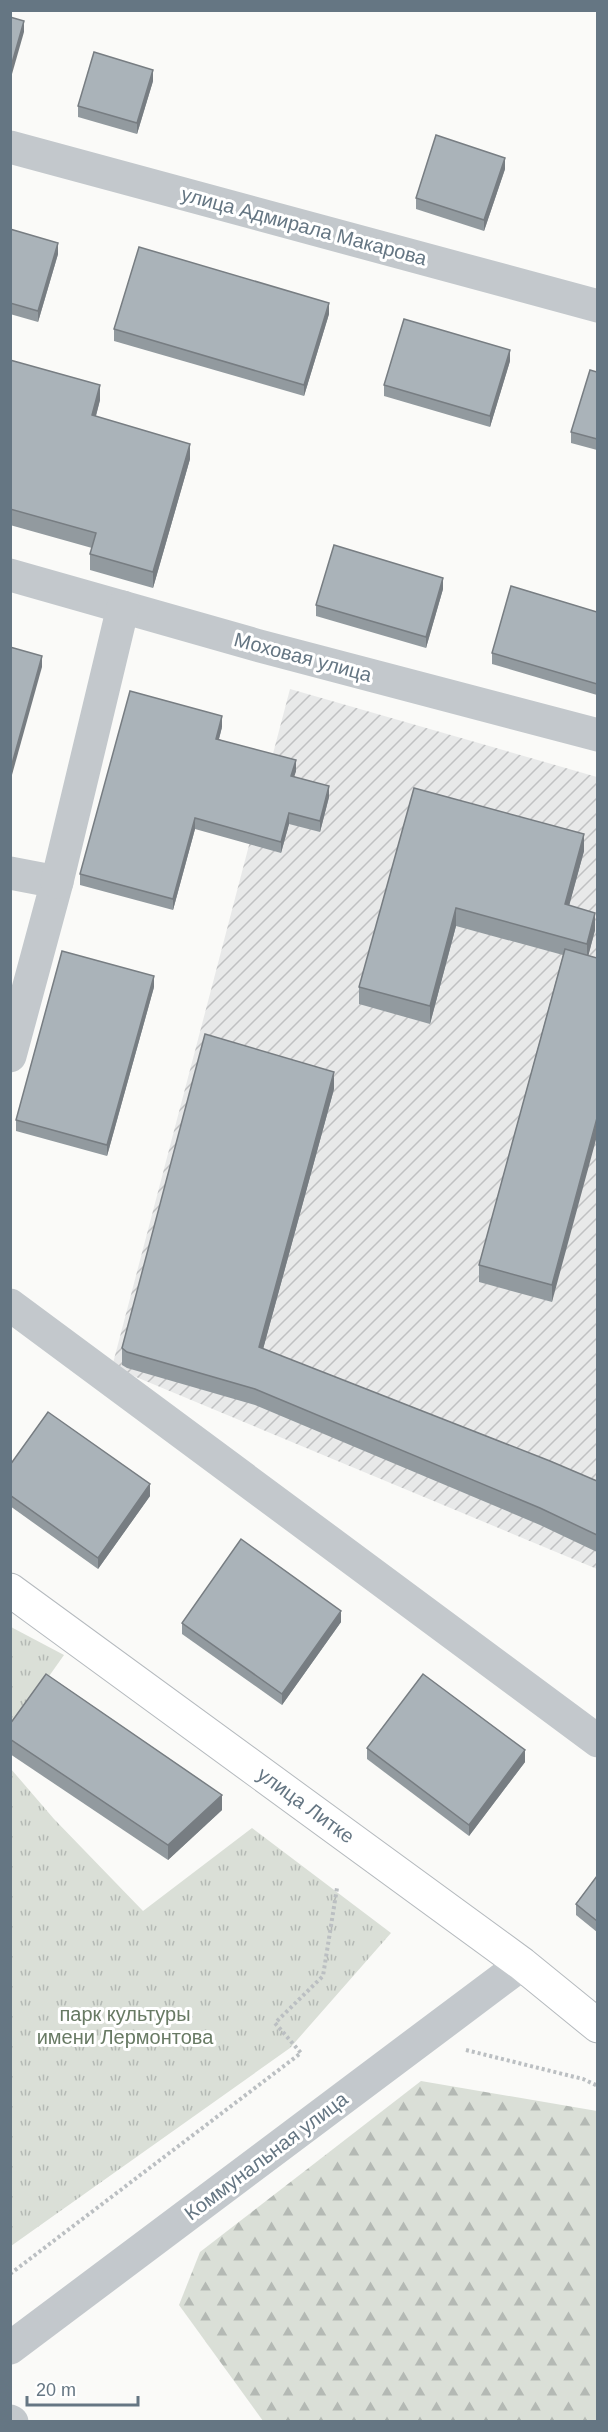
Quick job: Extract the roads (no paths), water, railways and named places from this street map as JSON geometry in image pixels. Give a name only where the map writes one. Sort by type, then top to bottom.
[{"type":"main road","name":"улица Литке","points":[[10,1590],[522,1964],[597,2026]]},
{"type":"street","name":"улица Адмирала Макарова","points":[[10,147],[597,306]]},
{"type":"street","name":"Моховая улица","points":[[10,575],[256,645],[597,735]]},
{"type":"street","points":[[10,1056],[57,882],[123,607]]},
{"type":"street","points":[[10,873],[57,882]]},
{"type":"street","points":[[10,1305],[597,1741]]},
{"type":"street","name":"Коммунальная улица","points":[[10,2348],[522,1964]]},
{"type":"park label","name":"парк культуры имени Лермонтова","points":[[125,2026]]}]
